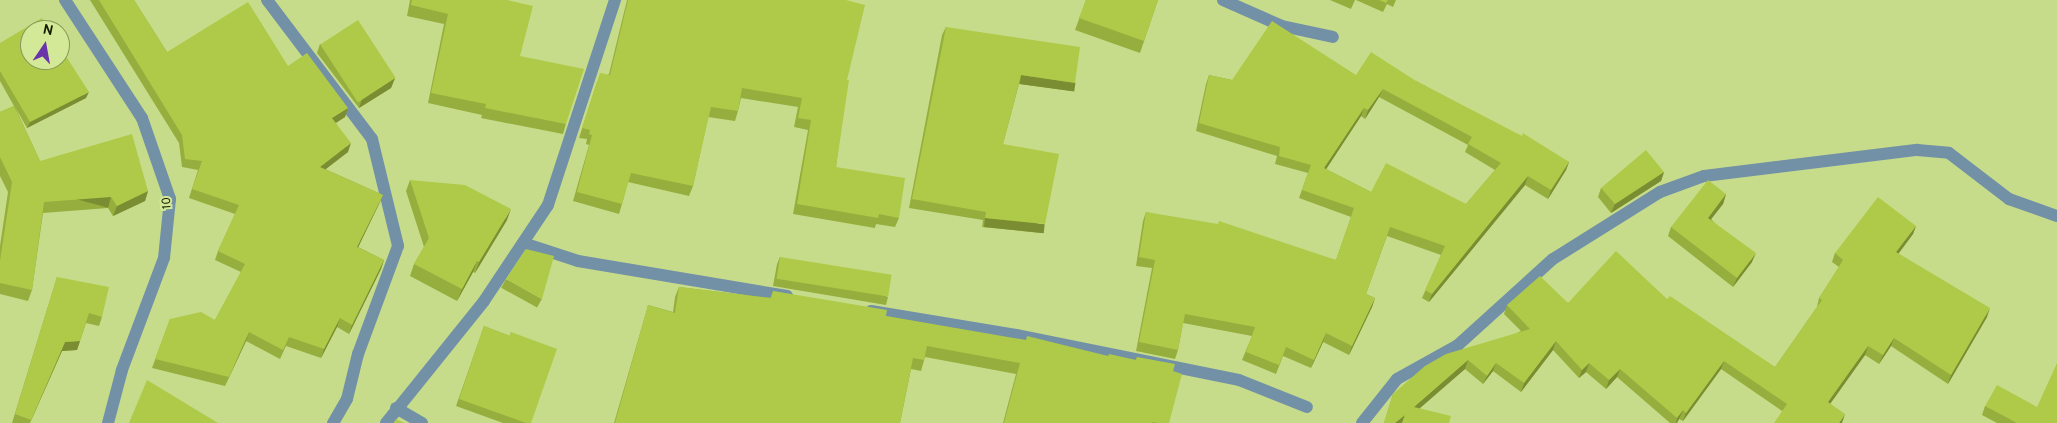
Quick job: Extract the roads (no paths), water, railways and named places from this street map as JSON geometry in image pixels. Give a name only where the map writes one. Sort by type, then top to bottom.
[{"type":"street","name":"10","points":[[65,0],[142,118],[170,199],[164,258],[122,370],[108,423]]},
{"type":"street","points":[[267,0],[372,138],[398,246],[358,354],[347,399],[333,423]]},
{"type":"street","points":[[386,423],[396,408],[484,301],[548,205],[615,0]]},
{"type":"street","points":[[1223,0],[1282,26],[1333,36]]},
{"type":"street","points":[[1362,423],[1397,378],[1458,345],[1553,259],[1660,192],[1704,176],[1917,150],[1949,153],[2009,199],[2057,216]]},
{"type":"street","points":[[523,243],[578,260],[802,299]]},
{"type":"street","points":[[860,309],[1016,335],[1239,380],[1307,407]]},
{"type":"street","points":[[396,408],[422,423]]}]
